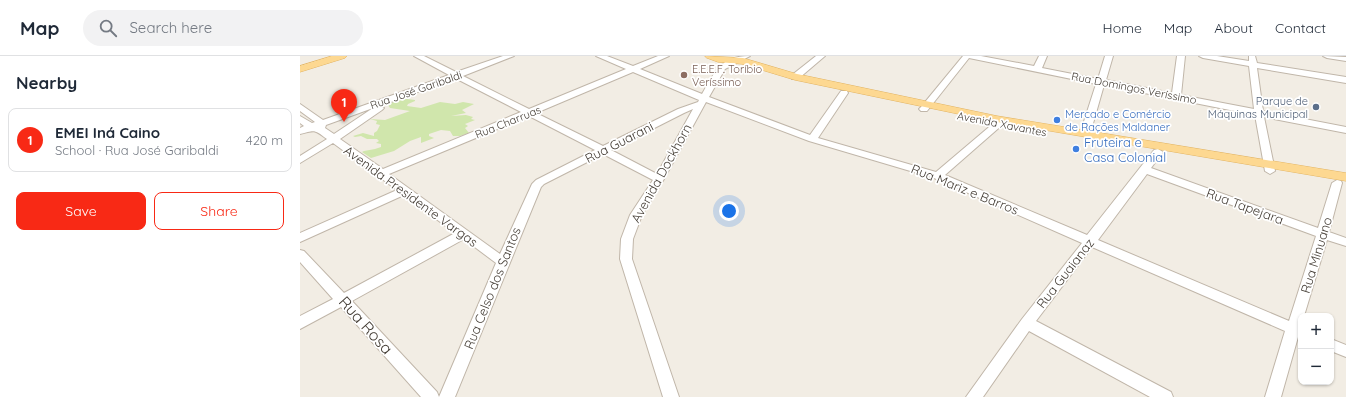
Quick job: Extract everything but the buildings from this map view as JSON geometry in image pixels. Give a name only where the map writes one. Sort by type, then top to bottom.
[{"type":"main road","points":[[300,69],[342,56]]},
{"type":"main road","name":"Avenida Xavantes","points":[[710,56],[731,61],[778,78],[844,93],[1085,134],[1343,181]]},
{"type":"main road","name":"Avenida Xavantes","points":[[731,61],[743,61],[795,77],[998,124],[1158,152],[1270,168]]},
{"type":"street","points":[[418,56],[659,179]]},
{"type":"street","name":"Rua José Garibaldi","points":[[300,131],[318,127],[510,56]]},
{"type":"street","name":"Rua Mariz e Barros","points":[[600,56],[635,69],[701,101],[812,139],[938,176],[1297,330]]},
{"type":"street","name":"Rua Charruas","points":[[381,174],[665,56]]},
{"type":"street","name":"Avenida Dockhorn","points":[[671,397],[626,259],[627,239],[634,221],[722,66],[746,56]]},
{"type":"street","points":[[795,77],[821,56]]},
{"type":"street","points":[[926,107],[968,56]]},
{"type":"street","name":"Rua Domingos Veríssimo","points":[[968,56],[1346,130]]},
{"type":"street","points":[[1037,69],[1043,56]]},
{"type":"street","points":[[1085,134],[1109,56]]},
{"type":"street","points":[[1176,97],[1181,56]]},
{"type":"street","points":[[1203,56],[1252,60],[1346,80]]},
{"type":"street","points":[[1327,56],[1346,59]]},
{"type":"street","points":[[1252,60],[1259,113],[1270,168]]},
{"type":"street","points":[[812,139],[844,93]]},
{"type":"street","points":[[300,160],[334,139],[393,98]]},
{"type":"street","name":"Rua Guarani","points":[[540,182],[701,101]]},
{"type":"street","name":"Avenida Presidente Vargas","points":[[300,107],[318,127],[503,262]]},
{"type":"street","name":"Avenida Presidente Vargas","points":[[300,119],[318,127]]},
{"type":"street","points":[[938,176],[998,124]]},
{"type":"street","name":"Rua Guaianaz","points":[[974,397],[1027,323],[1158,152]]},
{"type":"street","name":"Rua Tapejara","points":[[1145,170],[1346,242]]},
{"type":"street","name":"Rua Minuano","points":[[1273,397],[1297,330],[1323,234],[1343,181]]},
{"type":"street","name":"Rua Celso dos Santos","points":[[447,397],[533,190],[540,182]]},
{"type":"street","points":[[300,238],[404,191]]},
{"type":"street","points":[[300,323],[464,234]]},
{"type":"street","name":"Rua Rosa","points":[[300,254],[343,299],[431,397]]},
{"type":"street","points":[[1027,323],[1165,397]]},
{"type":"street","points":[[1334,346],[1346,351]]},
{"type":"green space","points":[[400,98],[415,100],[407,106],[421,108],[440,102],[455,104],[463,102],[474,104],[462,110],[466,113],[451,116],[466,115],[473,117],[471,119],[475,120],[465,124],[468,126],[465,128],[469,133],[460,136],[453,136],[450,131],[441,130],[429,134],[429,136],[434,138],[421,143],[421,137],[410,141],[394,151],[371,158],[362,152],[381,147],[381,144],[376,143],[379,141],[377,139],[367,139],[361,136],[353,136],[363,133],[374,136],[374,133],[380,125],[376,124],[377,121],[370,119],[385,120],[410,111],[390,108],[388,105]]},
{"type":"place","name":"E.E.E.F. Toríbio Veríssimo","points":[[684,75]]},
{"type":"place","name":"Parque de Máquinas Municipal","points":[[1316,107]]},
{"type":"place","name":"Mercado e Comércio de Rações Maldaner","points":[[1057,120]]},
{"type":"place","name":"EMEI Iná Caino","points":[[344,122]]},
{"type":"place","name":"Fruteira e Casa Colonial","points":[[1076,149]]}]
